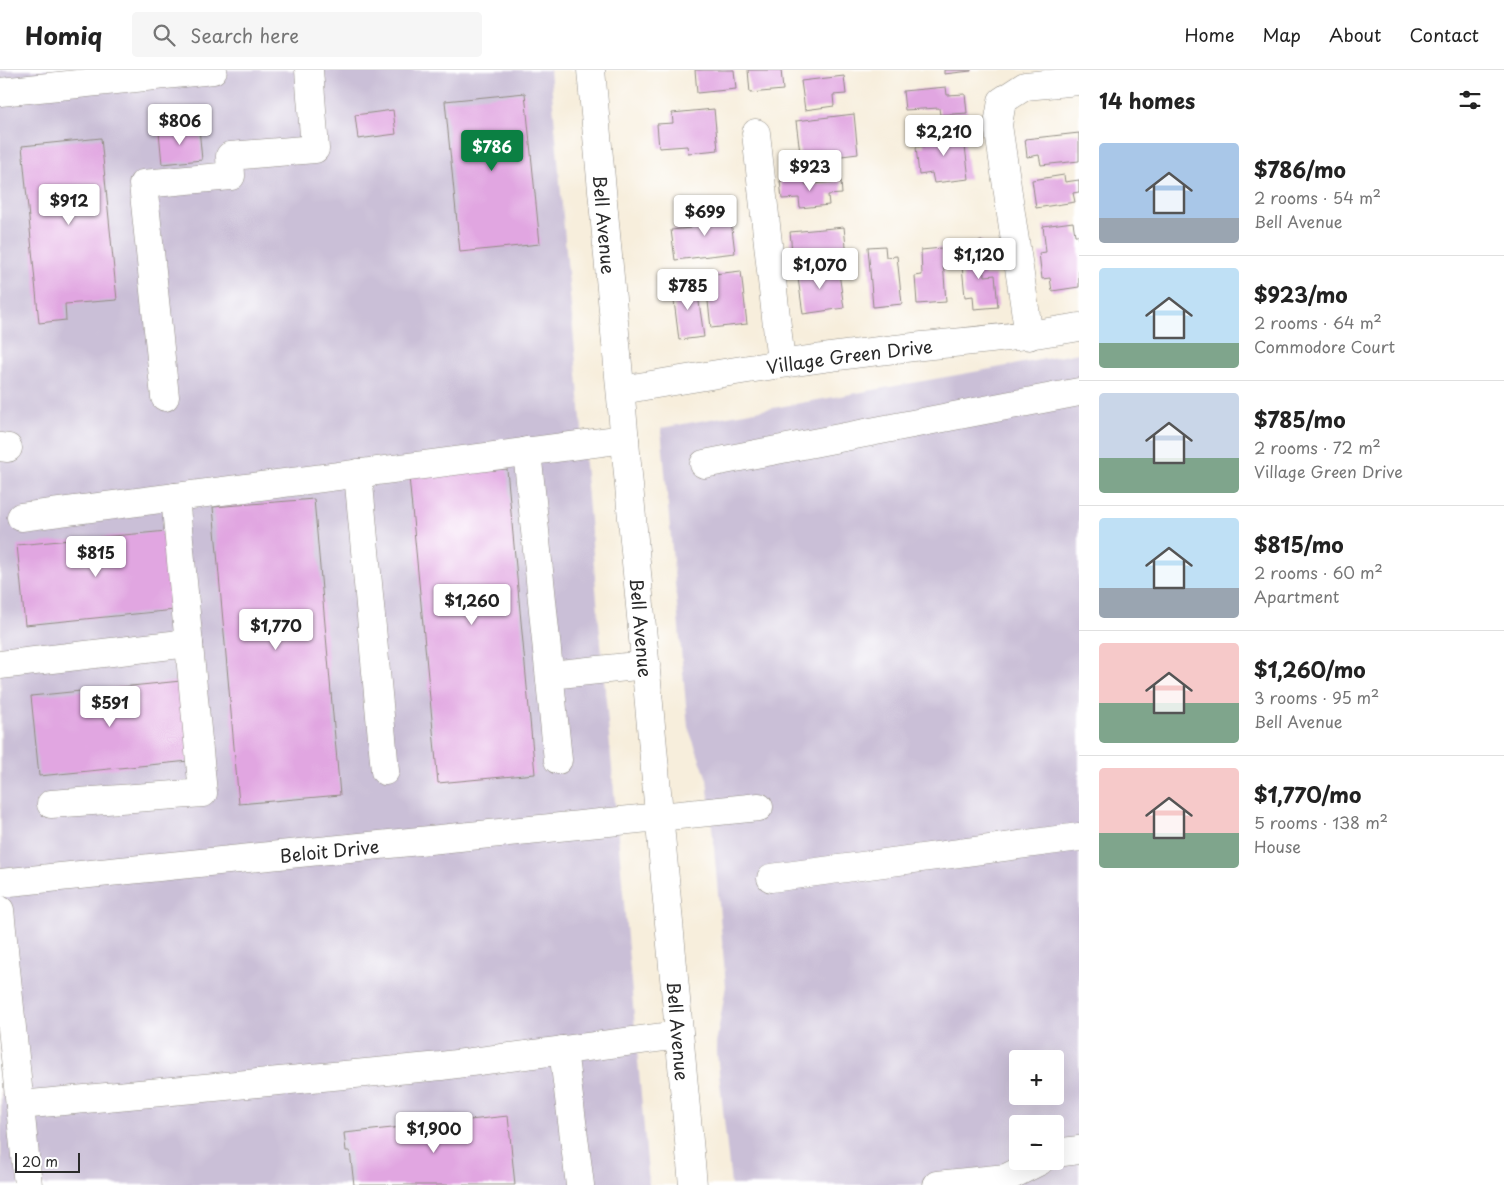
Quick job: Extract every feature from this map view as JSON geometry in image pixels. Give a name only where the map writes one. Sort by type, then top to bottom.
[{"type":"street","points":[[0,92],[213,70]]},
{"type":"street","points":[[165,397],[143,184],[231,176],[230,156],[315,148],[308,70]]},
{"type":"street","name":"Bell Avenue","points":[[591,70],[693,1185]]},
{"type":"street","points":[[1029,336],[998,125],[1002,101],[1025,86],[1079,81]]},
{"type":"street","points":[[756,133],[781,363]]},
{"type":"street","name":"Village Green Drive","points":[[621,390],[781,363],[889,349],[1029,336],[1079,327]]},
{"type":"street","points":[[704,464],[1079,392]]},
{"type":"street","points":[[21,517],[625,439]]},
{"type":"street","points":[[527,451],[558,760]]},
{"type":"street","points":[[358,474],[385,771]]},
{"type":"street","points":[[51,804],[203,793],[175,497]]},
{"type":"street","points":[[0,665],[189,643]]},
{"type":"street","points":[[550,675],[646,665]]},
{"type":"street","name":"Beloit Drive","points":[[0,883],[759,807]]},
{"type":"street","points":[[771,878],[1079,837]]},
{"type":"street","points":[[0,910],[28,1185]]},
{"type":"street","points":[[20,1105],[441,1066],[679,1035]]},
{"type":"street","points":[[563,1050],[580,1185]]},
{"type":"street","points":[[1064,1152],[1079,1150]]},
{"type":"street","points":[[938,1185],[1006,1178],[1022,1170]]},
{"type":"shaded area","points":[[0,70],[550,70],[649,1185],[1,1185]]},
{"type":"shaded area","points":[[1079,353],[1079,1185],[731,1185],[716,1044],[726,986],[713,836],[707,779],[688,727],[661,428]]},
{"type":"building","points":[[695,70],[734,70],[736,89],[697,93]]},
{"type":"building","points":[[748,70],[781,70],[783,90],[750,93]]},
{"type":"building","points":[[944,70],[971,70],[971,71],[944,74]]},
{"type":"building","points":[[844,76],[846,94],[833,95],[834,106],[805,110],[801,81]]},
{"type":"building","points":[[946,87],[947,95],[965,94],[967,113],[940,115],[939,108],[905,110],[903,91]]},
{"type":"building","points":[[525,93],[540,244],[460,252],[445,101]]},
{"type":"building","points":[[714,109],[718,150],[688,153],[687,146],[659,148],[657,124],[673,123],[672,113]]},
{"type":"building","points":[[393,110],[396,134],[358,139],[355,115]]},
{"type":"building","points":[[854,114],[858,154],[801,161],[796,121]]},
{"type":"building","points":[[199,128],[202,160],[162,164],[159,132]]},
{"type":"building","points":[[963,130],[969,179],[934,183],[932,173],[919,175],[916,147],[924,146],[923,135]]},
{"type":"building","points":[[1079,133],[1079,161],[1041,165],[1039,155],[1027,157],[1025,139]]},
{"type":"building","points":[[101,138],[117,300],[65,304],[66,320],[39,323],[22,146]]},
{"type":"building","points":[[1064,175],[1065,182],[1079,180],[1079,192],[1073,193],[1075,202],[1036,208],[1032,180]]},
{"type":"building","points":[[805,178],[806,185],[841,181],[842,194],[828,195],[829,205],[800,208],[799,198],[782,199],[780,181]]},
{"type":"building","points":[[730,212],[735,253],[675,260],[671,230],[691,228],[690,217]]},
{"type":"building","points":[[1073,222],[1075,235],[1079,235],[1079,287],[1052,291],[1050,278],[1042,279],[1039,253],[1046,252],[1043,226]]},
{"type":"building","points":[[844,227],[847,256],[793,261],[790,232]]},
{"type":"building","points":[[982,241],[985,276],[995,275],[998,307],[974,309],[973,296],[965,297],[962,266],[970,265],[968,243]]},
{"type":"building","points":[[885,246],[886,257],[897,256],[902,304],[873,307],[868,247]]},
{"type":"building","points":[[942,248],[946,302],[917,304],[915,276],[922,275],[921,250]]},
{"type":"building","points":[[838,266],[844,308],[803,314],[797,271]]},
{"type":"building","points":[[741,271],[747,324],[711,328],[705,275]]},
{"type":"building","points":[[696,281],[704,337],[679,340],[672,285]]},
{"type":"building","points":[[507,469],[535,774],[438,783],[409,477]]},
{"type":"building","points":[[314,499],[340,795],[239,804],[213,507]]},
{"type":"building","points":[[167,531],[175,610],[25,625],[17,545]]},
{"type":"building","points":[[181,681],[189,761],[39,776],[31,696]]},
{"type":"building","points":[[508,1116],[515,1185],[354,1185],[350,1151],[346,1151],[344,1133]]}]
